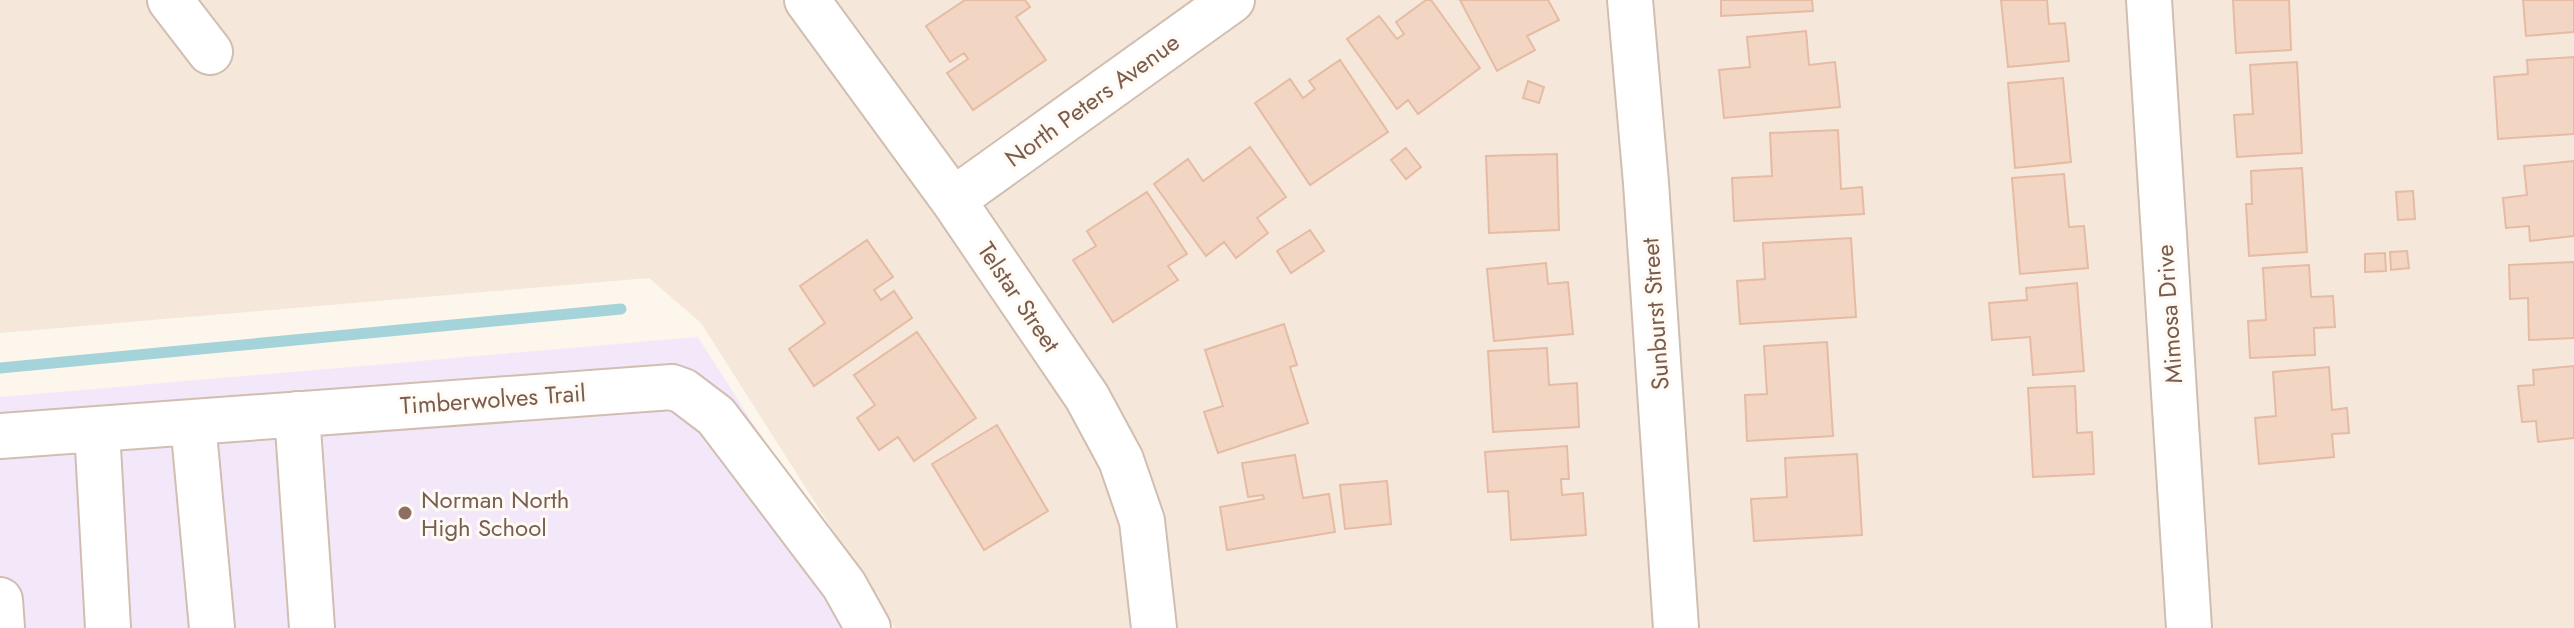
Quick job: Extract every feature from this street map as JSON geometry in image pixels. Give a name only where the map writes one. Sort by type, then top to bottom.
[{"type":"street","points":[[170,0],[210,52]]},
{"type":"street","name":"Telstar Street","points":[[807,0],[953,200],[1087,397],[1121,460],[1142,521],[1154,628]]},
{"type":"street","name":"North Peters Avenue","points":[[953,200],[1232,0]]},
{"type":"street","name":"Sunburst Street","points":[[1630,0],[1647,199],[1676,628]]},
{"type":"street","name":"Mimosa Drive","points":[[2149,0],[2189,628]]},
{"type":"street","name":"Timberwolves Trail","points":[[0,436],[672,387],[683,391],[716,416],[844,585],[868,628]]},
{"type":"street","points":[[297,414],[312,628]]},
{"type":"street","points":[[193,422],[212,628]]},
{"type":"street","points":[[97,429],[108,628]]},
{"type":"street","points":[[0,600],[2,628]]},
{"type":"shaded area","points":[[0,0],[2574,0],[2574,628],[895,628],[701,323],[649,278],[0,333]]},
{"type":"shaded area","name":"Norman North High School","points":[[698,337],[883,628],[0,628],[0,397]]},
{"type":"building","points":[[965,0],[1025,0],[1030,7],[1016,17],[1046,60],[973,110],[947,73],[968,59],[964,53],[950,62],[926,26]]},
{"type":"building","points":[[1426,0],[1431,0],[1480,68],[1418,114],[1408,100],[1397,109],[1347,39],[1379,16],[1397,39],[1404,34],[1396,22]]},
{"type":"building","points":[[1460,0],[1548,0],[1559,20],[1527,36],[1535,50],[1497,71]]},
{"type":"building","points":[[1721,0],[1812,0],[1813,11],[1721,16]]},
{"type":"building","points":[[2001,0],[2047,0],[2049,24],[2065,23],[2069,61],[2008,67]]},
{"type":"building","points":[[2233,0],[2289,0],[2291,50],[2236,53]]},
{"type":"building","points":[[2523,0],[2574,0],[2574,32],[2526,36]]},
{"type":"building","points":[[1806,31],[1809,65],[1835,62],[1840,107],[1724,118],[1719,70],[1750,67],[1747,37]]},
{"type":"building","points":[[2574,57],[2574,134],[2498,139],[2494,77],[2528,74],[2527,60]]},
{"type":"building","points":[[1340,60],[1388,132],[1310,185],[1255,103],[1290,79],[1303,98],[1315,89],[1309,81]]},
{"type":"building","points":[[2297,62],[2302,153],[2237,157],[2234,115],[2253,114],[2250,65]]},
{"type":"building","points":[[2063,78],[2071,162],[2015,168],[2008,83]]},
{"type":"building","points":[[1528,81],[1544,87],[1539,103],[1523,98]]},
{"type":"building","points":[[1838,130],[1841,189],[1862,187],[1864,214],[1734,221],[1732,178],[1772,176],[1770,133]]},
{"type":"building","points":[[1250,147],[1286,197],[1257,218],[1268,233],[1236,258],[1224,242],[1206,256],[1154,184],[1188,159],[1203,181]]},
{"type":"building","points":[[1406,148],[1421,167],[1406,179],[1391,160]]},
{"type":"building","points":[[1557,154],[1559,230],[1489,233],[1486,156]]},
{"type":"building","points":[[2574,161],[2574,236],[2530,241],[2529,226],[2506,228],[2503,198],[2527,195],[2524,166]]},
{"type":"building","points":[[2302,168],[2307,252],[2249,256],[2246,204],[2252,204],[2251,171]]},
{"type":"building","points":[[2064,174],[2069,227],[2084,226],[2088,268],[2020,274],[2012,178]]},
{"type":"building","points":[[2413,191],[2415,219],[2398,220],[2396,192]]},
{"type":"building","points":[[1147,192],[1187,254],[1168,266],[1178,280],[1113,322],[1073,260],[1096,246],[1087,231]]},
{"type":"building","points":[[1310,230],[1324,251],[1291,273],[1277,251]]},
{"type":"building","points":[[1851,238],[1856,317],[1740,324],[1737,281],[1765,279],[1763,243]]},
{"type":"building","points":[[867,240],[893,277],[874,290],[881,300],[894,291],[912,318],[814,386],[789,349],[825,323],[800,286]]},
{"type":"building","points":[[2407,251],[2409,268],[2391,270],[2390,252]]},
{"type":"building","points":[[2385,253],[2386,271],[2365,272],[2365,254]]},
{"type":"building","points":[[2574,262],[2574,338],[2529,340],[2528,298],[2510,299],[2509,265]]},
{"type":"building","points":[[1546,263],[1548,284],[1568,282],[1573,334],[1494,341],[1487,269]]},
{"type":"building","points":[[2309,265],[2311,297],[2333,296],[2335,327],[2314,328],[2315,355],[2250,358],[2248,321],[2266,320],[2263,268]]},
{"type":"building","points":[[2077,283],[2084,371],[2033,375],[2030,337],[1992,340],[1989,303],[2027,300],[2026,288]]},
{"type":"building","points":[[1284,324],[1297,365],[1290,367],[1308,423],[1218,453],[1204,412],[1223,406],[1205,350]]},
{"type":"building","points":[[917,332],[976,418],[914,461],[898,437],[879,450],[857,418],[875,405],[854,375]]},
{"type":"building","points":[[1827,342],[1833,436],[1747,441],[1745,395],[1767,394],[1764,346]]},
{"type":"building","points":[[1547,348],[1549,385],[1577,383],[1579,427],[1493,432],[1488,351]]},
{"type":"building","points":[[2574,366],[2574,438],[2538,442],[2536,421],[2522,422],[2518,386],[2534,385],[2533,370]]},
{"type":"building","points":[[2329,367],[2332,410],[2347,408],[2349,433],[2332,434],[2334,457],[2259,464],[2255,418],[2276,416],[2273,372]]},
{"type":"building","points":[[2075,386],[2077,433],[2092,432],[2094,474],[2033,477],[2028,388]]},
{"type":"building","points":[[997,425],[1048,511],[984,550],[932,464]]},
{"type":"building","points":[[1567,446],[1569,479],[1561,479],[1562,495],[1583,493],[1586,535],[1511,540],[1508,491],[1488,492],[1485,452]]},
{"type":"building","points":[[1857,454],[1862,535],[1754,541],[1751,499],[1787,497],[1785,458]]},
{"type":"building","points":[[1295,455],[1303,498],[1329,494],[1335,532],[1227,550],[1220,507],[1264,499],[1263,495],[1248,497],[1242,463]]},
{"type":"building","points":[[1387,481],[1391,524],[1345,529],[1340,485]]},
{"type":"waterway","points":[[0,368],[621,309]]},
{"type":"place","name":"Norman North High School","points":[[405,513]]}]
